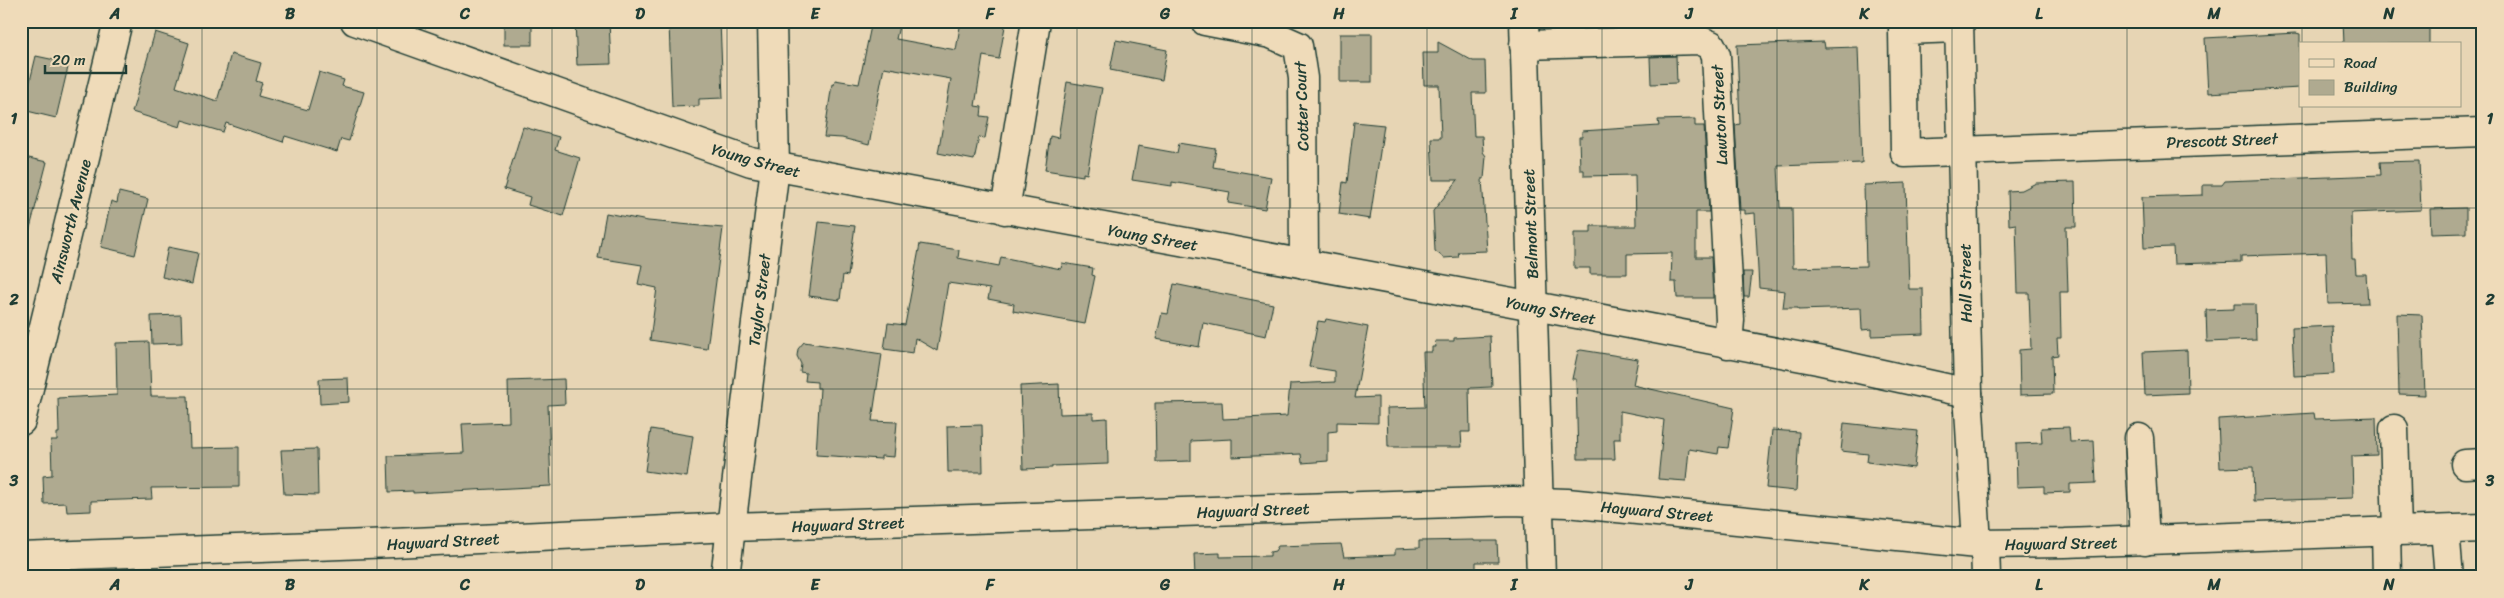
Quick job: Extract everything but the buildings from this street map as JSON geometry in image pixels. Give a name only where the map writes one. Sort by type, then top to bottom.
[{"type":"street","name":"Ainsworth Avenue","points":[[21,421],[118,21]]},
{"type":"street","name":"Young Street","points":[[355,21],[739,159],[1818,360],[1968,393]]},
{"type":"street","name":"Taylor Street","points":[[725,577],[775,167],[772,21]]},
{"type":"street","points":[[1005,210],[1036,21]]},
{"type":"street","name":"Cotter Court","points":[[1205,21],[1271,34],[1298,46],[1303,78],[1304,264]]},
{"type":"street","name":"Hall Street","points":[[1959,25],[1968,393],[1981,544],[1986,577]]},
{"type":"street","name":"Prescott Street","points":[[1959,25],[1903,30],[1905,153],[1962,149],[2483,132]]},
{"type":"street","name":"Belmont Street","points":[[1524,33],[1541,577]]},
{"type":"street","name":"Lawton Street","points":[[1524,33],[1698,40],[1711,45],[1716,55],[1730,320],[1728,344]]},
{"type":"street","points":[[2388,577],[2392,531],[2394,429]]},
{"type":"street","points":[[2139,438],[2145,540]]},
{"type":"street","name":"Hayward Street","points":[[21,557],[731,528],[1539,502],[1683,514],[1981,544],[2483,528]]},
{"type":"street","points":[[2445,530],[2449,577]]}]
